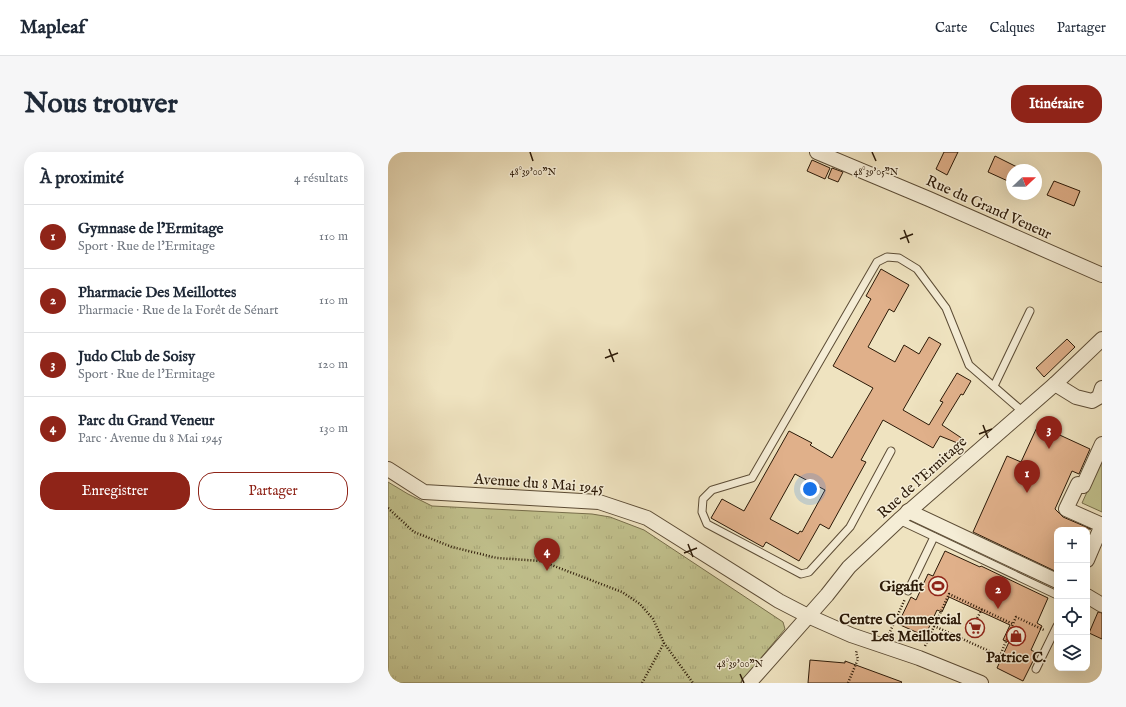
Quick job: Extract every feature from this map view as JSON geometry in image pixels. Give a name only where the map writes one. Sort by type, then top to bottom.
[{"type":"street","name":"Rue du Grand Veneur","points":[[818,152],[1102,275]]},
{"type":"street","name":"Rue de l'Ermitage","points":[[749,683],[849,567],[904,515],[1022,411],[1055,384],[1102,339]]},
{"type":"street","points":[[1055,384],[1076,397],[1092,401],[1101,396]]},
{"type":"street","points":[[1090,553],[1102,525],[1066,509],[1078,484],[1083,486],[1102,444]]},
{"type":"street","name":"Avenue du 8 Mai 1945","points":[[388,469],[424,492],[599,502],[647,518],[779,601],[808,616],[862,639],[919,658],[981,683]]},
{"type":"street","points":[[904,515],[1054,580]]},
{"type":"street","points":[[1090,598],[1102,605]]},
{"type":"lane","points":[[891,451],[850,527],[809,572],[800,574],[707,524],[702,512],[704,499],[712,490],[752,478],[877,262],[887,257],[899,258],[917,269],[946,308],[969,365],[1022,411]]},
{"type":"lane","points":[[994,386],[1030,311]]},
{"type":"lane","points":[[904,515],[934,538],[1054,594]]},
{"type":"lane","points":[[908,591],[934,538]]},
{"type":"lane","points":[[1036,669],[1053,634]]},
{"type":"path","points":[[388,508],[414,532],[452,547],[497,558],[541,561],[622,592],[640,604],[653,619],[664,643],[693,683]]},
{"type":"path","points":[[884,646],[908,591]]},
{"type":"path","points":[[919,658],[949,594],[1013,624]]},
{"type":"path","points":[[974,626],[982,609]]},
{"type":"path","points":[[934,626],[1000,656],[1016,617],[1053,634]]},
{"type":"path","points":[[848,683],[858,658],[856,654],[862,639]]},
{"type":"path","points":[[642,683],[664,643]]},
{"type":"green space","points":[[1102,459],[1102,512],[1082,503]]},
{"type":"green space","points":[[388,482],[432,506],[592,514],[610,517],[644,530],[783,622],[785,629],[740,683],[388,683]]},
{"type":"building","points":[[944,152],[958,152],[947,175],[936,169]]},
{"type":"building","points":[[995,156],[1011,164],[1006,164],[1006,180],[988,172]]},
{"type":"building","points":[[812,160],[830,168],[825,179],[807,171]]},
{"type":"building","points":[[832,168],[843,172],[838,182],[828,178]]},
{"type":"building","points":[[1054,181],[1080,191],[1074,206],[1047,195]]},
{"type":"building","points":[[881,269],[909,285],[894,312],[889,309],[868,347],[895,362],[904,345],[919,354],[929,337],[941,344],[903,410],[929,425],[943,402],[940,401],[957,373],[971,381],[942,425],[963,439],[960,444],[940,436],[933,448],[883,420],[861,460],[866,462],[829,529],[820,524],[799,561],[766,542],[763,547],[711,518],[722,499],[744,511],[789,431],[812,443],[810,445],[832,458],[873,388],[833,366],[871,299],[866,296]],"holes":[[[795,474],[825,490],[802,532],[800,531],[798,534],[770,519]]]},
{"type":"building","points":[[1067,339],[1075,347],[1044,377],[1036,368]]},
{"type":"building","points":[[1038,425],[1090,449],[1079,474],[1072,471],[1055,509],[1063,517],[1086,527],[1054,527],[1054,571],[973,532],[1007,456],[1021,462]]},
{"type":"building","points":[[945,551],[980,567],[981,566],[1048,598],[1037,623],[1042,626],[1031,650],[1037,653],[1023,681],[997,668],[1009,642],[1003,640],[1010,625],[949,597],[942,612],[937,610],[925,636],[898,624],[911,597],[916,600],[928,574],[933,576]]},
{"type":"building","points":[[1098,612],[1102,613],[1102,639],[1090,633]]},
{"type":"building","points":[[810,660],[845,663],[845,661],[902,682],[808,683]]},
{"type":"place","name":"Judo Club de Soisy","points":[[1049,449]]},
{"type":"place","name":"Gymnase de l’Ermitage","points":[[1027,493]]},
{"type":"place","name":"Parc du Grand Veneur","points":[[547,571]]},
{"type":"place","name":"Gigafit","points":[[938,586]]},
{"type":"place","name":"Pharmacie Des Meillottes","points":[[998,609]]},
{"type":"place","name":"Centre Commercial Les Meillottes","points":[[975,628]]},
{"type":"place","name":"Patrice C.","points":[[1016,636]]}]
